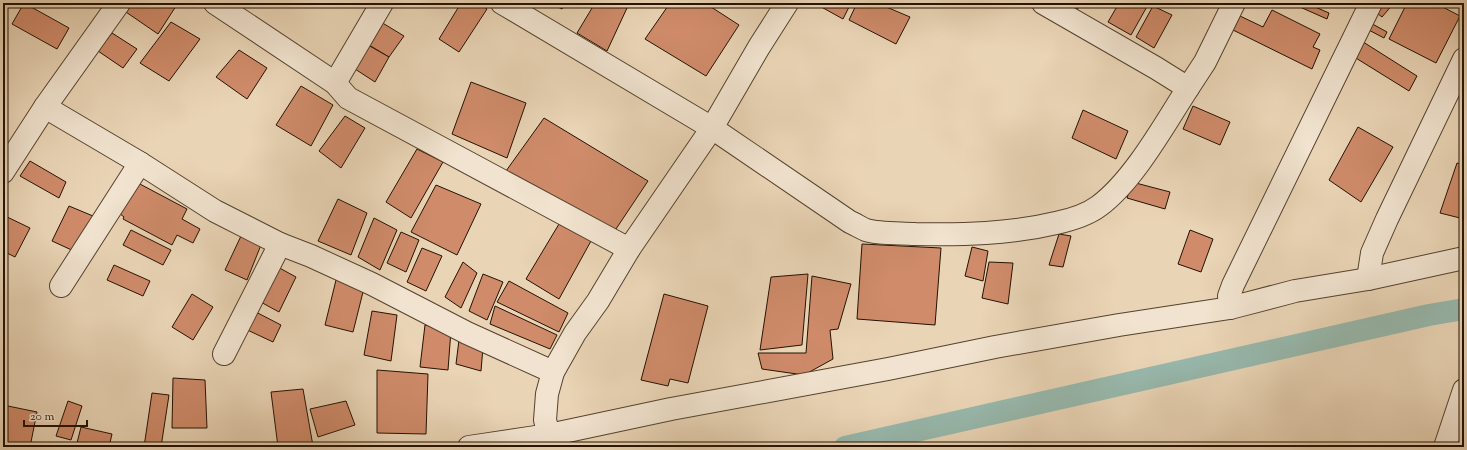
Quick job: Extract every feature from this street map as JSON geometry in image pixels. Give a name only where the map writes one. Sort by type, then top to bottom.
[{"type":"street","points":[[3,172],[45,108],[119,3]]},
{"type":"street","points":[[215,3],[335,83],[348,98],[630,249]]},
{"type":"street","points":[[335,83],[382,3]]},
{"type":"street","points":[[502,3],[712,128],[850,222],[867,230],[897,233],[952,235],[1006,232],[1039,227],[1066,221],[1098,207],[1118,189],[1144,156],[1205,62],[1234,3]]},
{"type":"street","points":[[547,427],[547,394],[553,372],[575,333],[598,301],[630,249],[712,128],[755,54],[787,3]]},
{"type":"street","points":[[1043,3],[1188,88]]},
{"type":"street","points":[[1231,296],[1371,3]]},
{"type":"street","points":[[1370,266],[1387,219],[1464,59]]},
{"type":"street","points":[[45,108],[140,163],[215,211],[280,244],[311,256],[372,284],[467,333],[553,372]]},
{"type":"street","points":[[61,286],[140,163]]},
{"type":"street","points":[[224,354],[280,244]]},
{"type":"street","points":[[469,447],[547,427],[671,409],[888,369],[994,347],[1119,325],[1231,296],[1294,291],[1370,266],[1464,258]]},
{"type":"street","points":[[1445,447],[1460,417],[1464,390]]},
{"type":"building","points":[[24,3],[69,28],[57,49],[12,24]]},
{"type":"building","points":[[128,3],[178,3],[158,34],[123,10]]},
{"type":"building","points":[[461,3],[478,3],[487,9],[459,52],[439,39]]},
{"type":"building","points":[[550,3],[566,3],[562,9]]},
{"type":"building","points":[[595,3],[618,3],[627,8],[607,51],[577,33]]},
{"type":"building","points":[[670,3],[705,3],[739,25],[706,76],[645,39]]},
{"type":"building","points":[[851,3],[843,19],[816,4]]},
{"type":"building","points":[[857,3],[877,3],[910,17],[896,44],[849,20]]},
{"type":"building","points":[[1059,3],[1081,3],[1074,15]]},
{"type":"building","points":[[1119,3],[1149,3],[1131,35],[1108,22]]},
{"type":"building","points":[[1291,3],[1306,3],[1329,13],[1327,19]]},
{"type":"building","points":[[1379,3],[1393,4],[1382,17],[1373,10]]},
{"type":"building","points":[[1407,3],[1435,3],[1460,16],[1436,63],[1389,39]]},
{"type":"building","points":[[1153,6],[1172,15],[1154,48],[1136,37]]},
{"type":"building","points":[[1272,10],[1320,34],[1313,47],[1320,50],[1312,69],[1233,30],[1240,16],[1263,27]]},
{"type":"building","points":[[376,19],[404,36],[389,57],[364,42]]},
{"type":"building","points":[[1367,21],[1387,32],[1384,38],[1363,27]]},
{"type":"building","points":[[171,22],[200,39],[169,81],[140,63]]},
{"type":"building","points":[[112,33],[137,49],[123,68],[98,51]]},
{"type":"building","points":[[1360,40],[1417,76],[1409,91],[1351,55]]},
{"type":"building","points":[[368,45],[389,57],[375,82],[355,69]]},
{"type":"building","points":[[239,50],[267,68],[247,99],[216,77]]},
{"type":"building","points":[[471,82],[526,103],[507,158],[452,134]]},
{"type":"building","points":[[301,86],[333,105],[311,146],[276,125]]},
{"type":"building","points":[[1193,106],[1230,122],[1220,145],[1183,129]]},
{"type":"building","points":[[1083,110],[1128,131],[1116,159],[1072,138]]},
{"type":"building","points":[[345,116],[365,128],[341,168],[319,151]]},
{"type":"building","points":[[544,118],[648,181],[614,232],[506,171]]},
{"type":"building","points":[[1358,127],[1393,147],[1361,202],[1329,180]]},
{"type":"building","points":[[417,149],[443,162],[411,218],[386,202]]},
{"type":"building","points":[[30,161],[66,182],[59,198],[20,176]]},
{"type":"building","points":[[1457,163],[1464,165],[1464,219],[1440,213]]},
{"type":"building","points":[[1132,182],[1170,192],[1165,209],[1127,198]]},
{"type":"building","points":[[138,183],[187,209],[182,219],[200,229],[193,243],[177,235],[172,245],[123,219],[124,217],[119,213]]},
{"type":"building","points":[[436,185],[481,204],[457,255],[411,232]]},
{"type":"building","points":[[338,199],[367,213],[351,255],[318,241]]},
{"type":"building","points":[[69,206],[93,216],[76,252],[52,241]]},
{"type":"building","points":[[3,215],[30,228],[15,257],[3,251]]},
{"type":"building","points":[[374,218],[397,230],[380,270],[358,257]]},
{"type":"building","points":[[559,224],[591,241],[559,299],[526,279]]},
{"type":"building","points":[[131,230],[171,250],[163,265],[123,245]]},
{"type":"building","points":[[1190,230],[1213,239],[1201,272],[1178,264]]},
{"type":"building","points":[[401,232],[419,240],[406,272],[387,263]]},
{"type":"building","points":[[1059,234],[1071,236],[1063,267],[1049,265]]},
{"type":"building","points":[[241,236],[261,245],[247,280],[225,270]]},
{"type":"building","points":[[862,244],[941,248],[935,325],[857,319]]},
{"type":"building","points":[[972,247],[988,251],[983,281],[965,276]]},
{"type":"building","points":[[422,248],[442,256],[426,291],[407,282]]},
{"type":"building","points":[[463,262],[477,273],[461,308],[445,297]]},
{"type":"building","points":[[989,262],[1013,263],[1008,304],[982,298]]},
{"type":"building","points":[[114,265],[150,281],[143,296],[107,280]]},
{"type":"building","points":[[274,265],[296,277],[279,312],[257,300]]},
{"type":"building","points":[[483,274],[503,282],[487,320],[469,311]]},
{"type":"building","points":[[808,274],[802,345],[760,350],[771,277]]},
{"type":"building","points":[[337,276],[365,284],[353,332],[325,325]]},
{"type":"building","points":[[812,276],[851,284],[838,329],[830,330],[833,359],[804,375],[762,369],[758,353],[806,353]]},
{"type":"building","points":[[509,281],[568,313],[559,332],[497,302]]},
{"type":"building","points":[[192,294],[213,307],[193,340],[172,327]]},
{"type":"building","points":[[664,294],[708,306],[688,383],[670,379],[668,386],[641,380]]},
{"type":"building","points":[[495,306],[557,335],[550,349],[490,324]]},
{"type":"building","points":[[250,309],[281,325],[273,342],[241,327]]},
{"type":"building","points":[[372,311],[397,315],[391,361],[364,355]]},
{"type":"building","points":[[425,325],[451,330],[448,370],[420,367]]},
{"type":"building","points":[[459,340],[483,347],[481,371],[456,364]]},
{"type":"building","points":[[377,370],[428,374],[426,434],[377,433]]},
{"type":"building","points":[[173,378],[205,380],[207,428],[172,428]]},
{"type":"building","points":[[303,389],[313,446],[278,447],[271,392]]},
{"type":"building","points":[[152,393],[169,395],[161,447],[144,447]]},
{"type":"building","points":[[68,401],[82,406],[71,440],[56,436]]},
{"type":"building","points":[[346,401],[355,425],[318,437],[310,409]]},
{"type":"building","points":[[3,405],[37,412],[30,447],[3,447]]},
{"type":"building","points":[[81,427],[112,434],[109,447],[76,447]]},
{"type":"waterway","points":[[845,447],[1429,315],[1464,309]]}]
